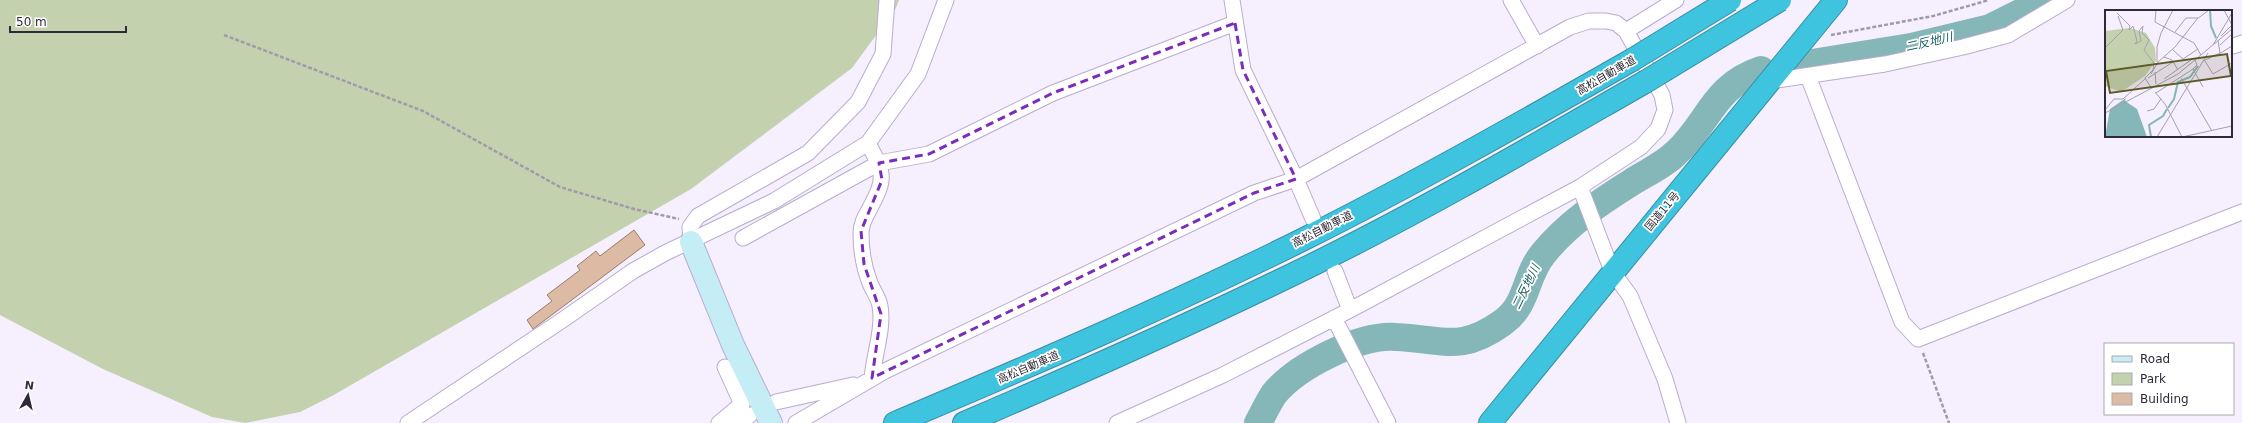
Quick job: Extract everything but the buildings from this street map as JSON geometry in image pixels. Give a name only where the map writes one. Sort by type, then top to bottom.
[{"type":"highway","name":"高松自動車道","points":[[895,423],[1085,342],[1302,240],[1462,156],[1632,60],[1730,0]]},
{"type":"highway","points":[[964,423],[1098,366],[1314,264],[1474,180],[1645,82],[1780,0]]},
{"type":"highway","name":"国道11号","points":[[1490,423],[1612,271],[1836,0]]},
{"type":"street","points":[[771,423],[733,345],[692,232],[698,216],[808,153],[858,102],[883,54],[887,0]]},
{"type":"street","points":[[408,423],[633,271],[665,253],[692,232],[774,201],[868,143],[918,74],[946,0]]},
{"type":"street","points":[[1232,0],[1243,70],[1296,179],[1313,220]]},
{"type":"street","points":[[1511,0],[1537,46]]},
{"type":"street","points":[[1626,32],[1676,0]]},
{"type":"street","points":[[1770,81],[1885,64],[1963,48],[2008,35],[2067,0]]},
{"type":"street","points":[[796,423],[869,380],[1254,193],[1296,179],[1570,27],[1590,21],[1606,21],[1616,23],[1626,32],[1662,95],[1665,110],[1658,129],[1640,147],[1580,187],[1350,310],[1223,375],[1117,423]]},
{"type":"street","points":[[743,238],[879,164],[930,154],[1053,93],[1235,24]]},
{"type":"street","points":[[1808,76],[1902,322],[1918,339],[2242,212]]},
{"type":"street","points":[[868,143],[882,169],[882,180],[878,193],[863,220],[861,231],[864,264],[870,284],[880,303],[881,314],[869,380]]},
{"type":"street","points":[[1580,187],[1612,271],[1633,303],[1665,379],[1678,423]]},
{"type":"street","points":[[1335,271],[1350,310]]},
{"type":"street","points":[[1334,318],[1388,423]]},
{"type":"street","points":[[719,423],[742,404],[724,367]]},
{"type":"street","points":[[776,402],[869,380]]},
{"type":"street","points":[[737,423],[750,415]]},
{"type":"path","points":[[1803,40],[1933,16],[1989,0]]},
{"type":"path","points":[[224,35],[357,88],[423,111],[560,187],[634,209],[692,232]]},
{"type":"path","points":[[1918,339],[1949,423]]},
{"type":"highlighted area","points":[[1235,23],[1243,70],[1296,179],[1254,193],[872,378],[881,314],[864,264],[861,231],[882,180],[879,163],[929,154],[1053,93]]},
{"type":"green space","points":[[0,0],[899,0],[896,8],[852,68],[691,189],[332,396],[300,412],[245,423],[212,417],[103,369],[0,315]]},
{"type":"waterway","name":"二反地川","points":[[1806,64],[1911,47],[1990,28],[2046,0]]},
{"type":"waterway","name":"二反地川","points":[[1258,423],[1274,394],[1284,383],[1313,363],[1348,346],[1381,337],[1412,338],[1451,342],[1462,341],[1474,338],[1502,323],[1511,316],[1517,307],[1522,299],[1532,272],[1552,243],[1584,214],[1671,157],[1687,141],[1722,95],[1745,77],[1761,70]]}]
